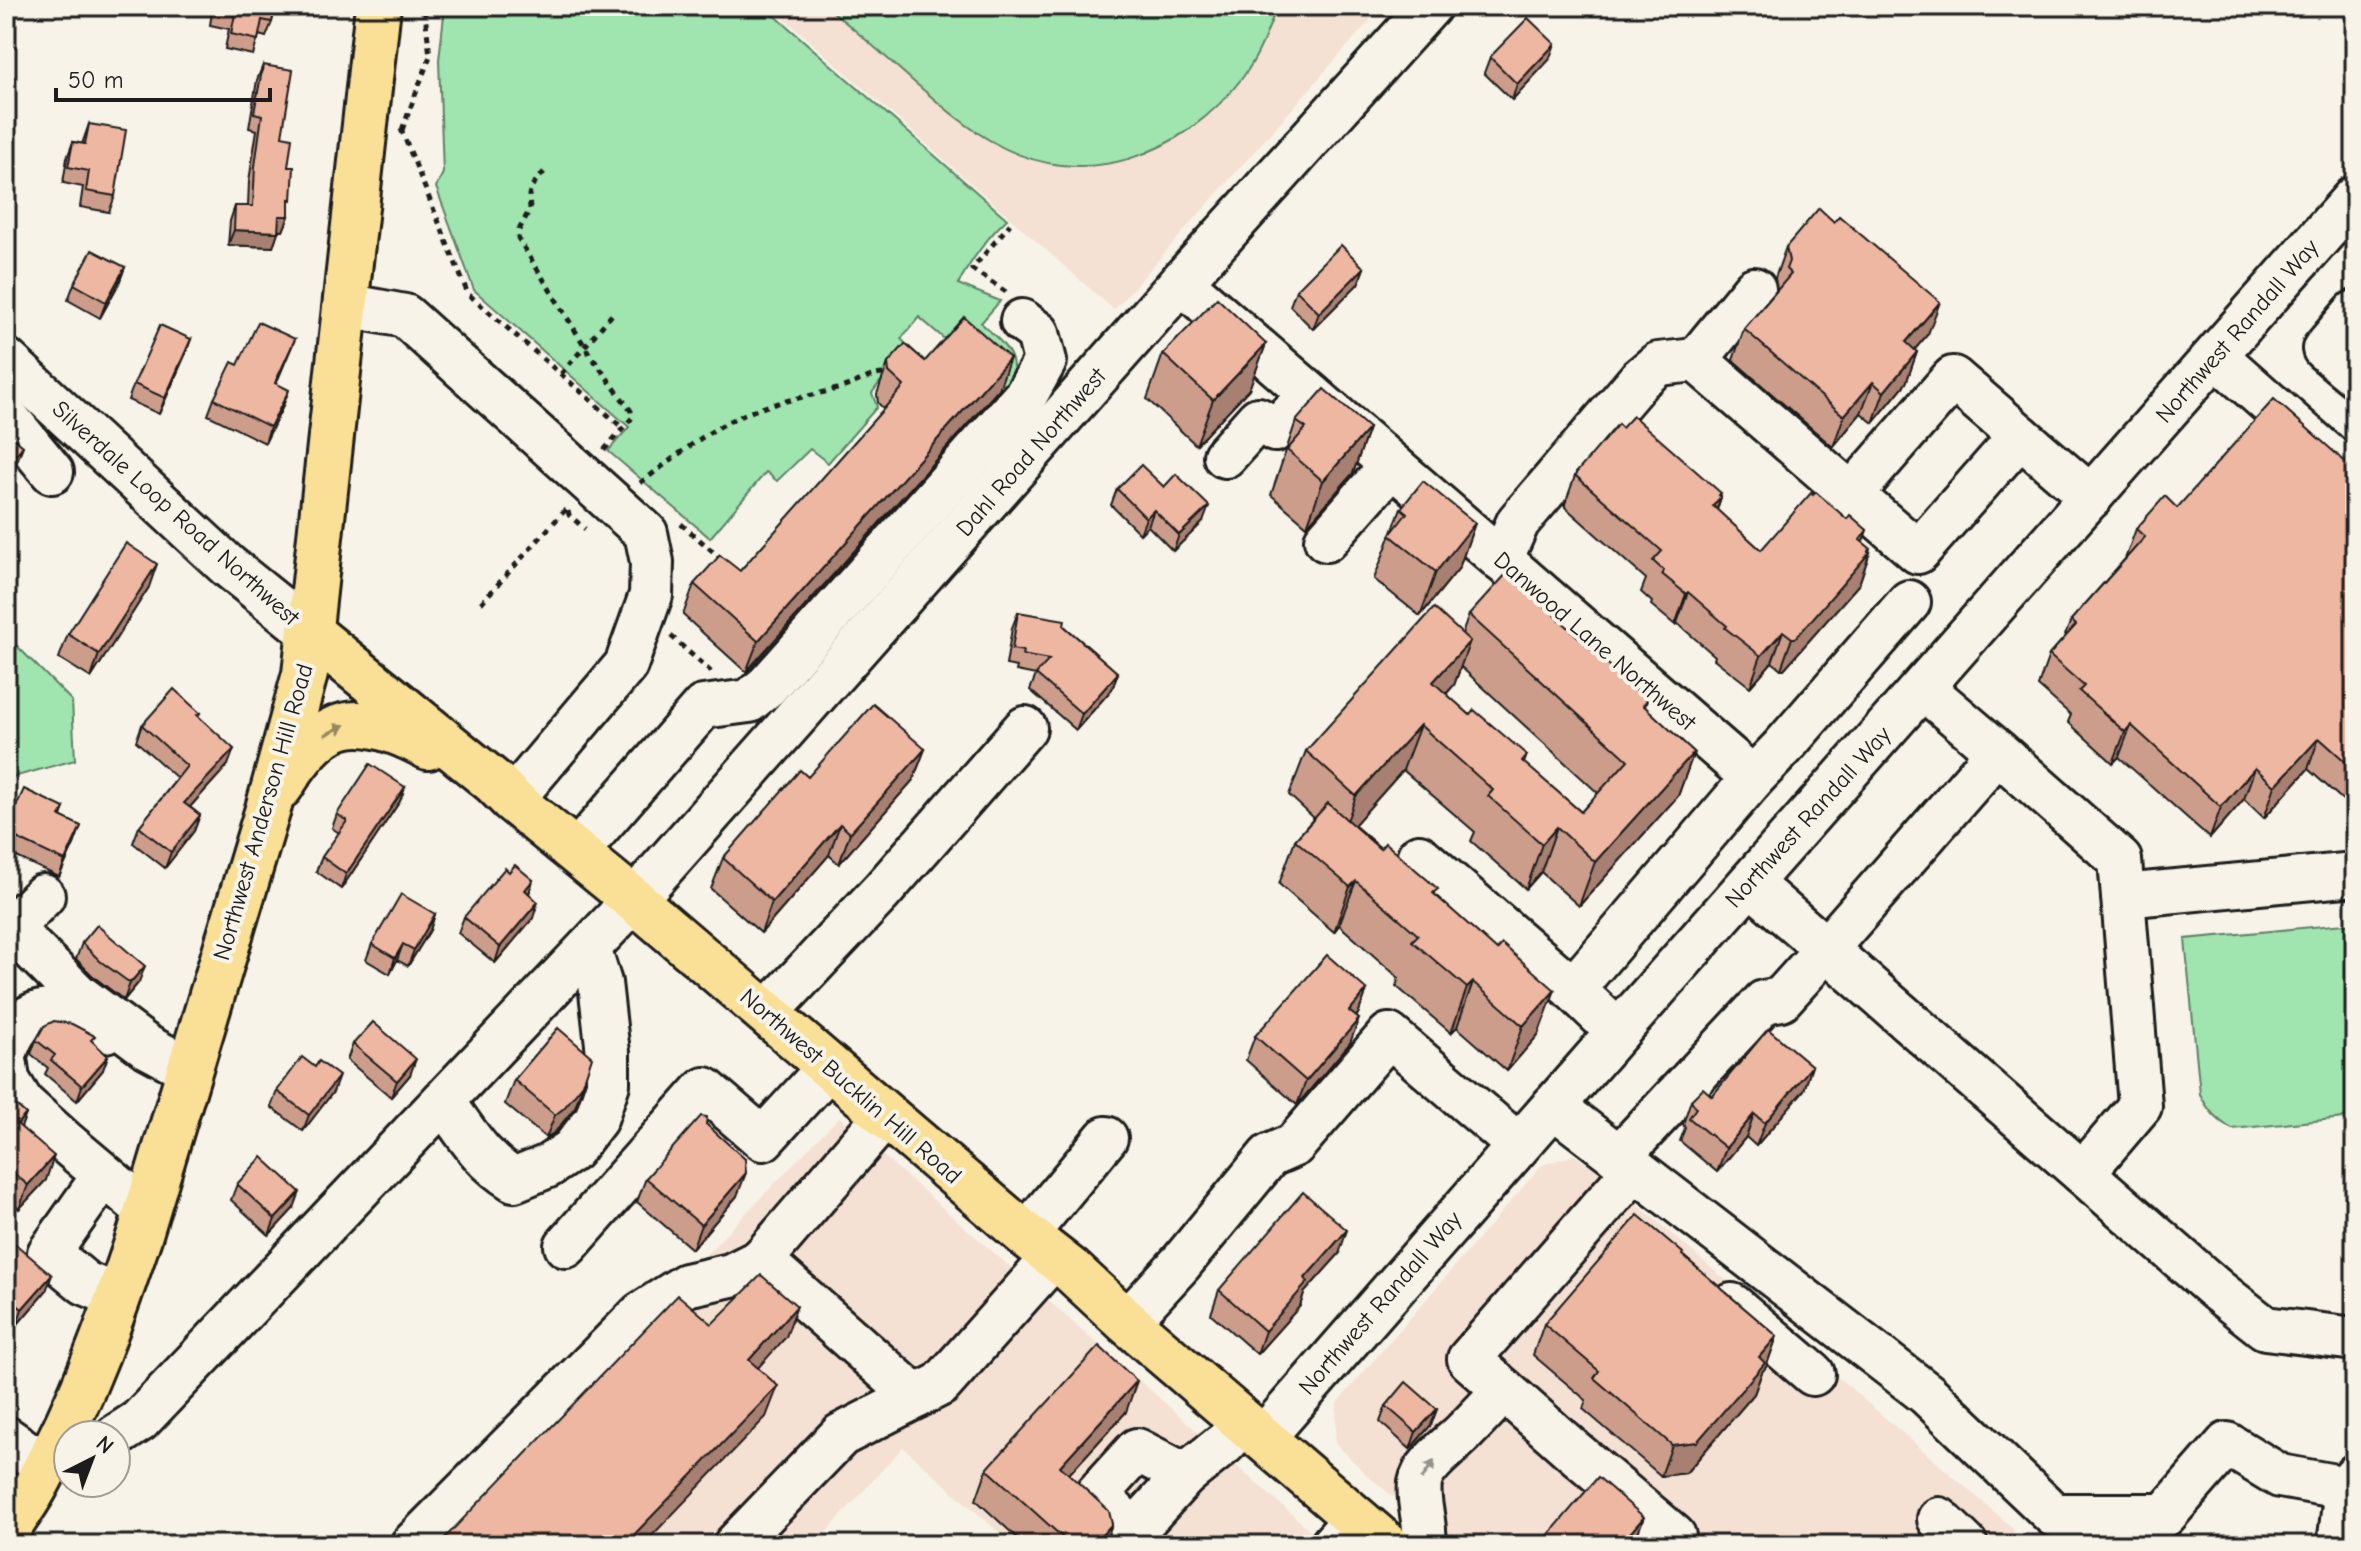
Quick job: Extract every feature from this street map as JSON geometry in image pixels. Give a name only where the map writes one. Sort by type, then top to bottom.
[{"type":"main road","name":"Northwest Anderson Hill Road","points":[[25,1506],[82,1392],[119,1297],[268,809],[305,674],[378,6]]},
{"type":"main road","name":"Northwest Bucklin Hill Road","points":[[311,633],[634,900],[885,1116],[1072,1271],[1254,1430],[1359,1536]]},
{"type":"main road","points":[[268,809],[283,782],[314,743],[331,730],[352,723],[400,733],[503,791]]},
{"type":"street","name":"Dahl Road Northwest","points":[[132,1426],[634,900],[1181,282],[1430,6]]},
{"type":"street","name":"Northwest Randall Way","points":[[1128,1538],[1185,1475],[1225,1443],[1254,1430],[1518,1145],[2355,197]]},
{"type":"street","name":"Danwood Lane Northwest","points":[[1181,282],[1753,778]]},
{"type":"street","points":[[1501,560],[1518,522],[1640,379],[1658,364],[1696,360],[1754,289]]},
{"type":"street","points":[[345,305],[405,316],[646,533],[652,562],[651,595],[626,665],[503,791]]},
{"type":"street","points":[[2355,312],[2324,349],[2355,375]]},
{"type":"street","points":[[576,853],[703,707],[749,701],[767,686],[1026,395],[1045,361],[1038,333],[1022,321]]},
{"type":"street","points":[[2216,356],[2355,479]]},
{"type":"street","points":[[1696,360],[1918,552],[2020,436]]},
{"type":"street","name":"Silverdale Loop Road Northwest","points":[[12,377],[228,566],[311,633]]},
{"type":"street","points":[[1852,494],[1953,378],[2091,497]]},
{"type":"street","points":[[1225,456],[1258,419],[1275,430],[1311,395]]},
{"type":"street","points":[[6,416],[52,472]]},
{"type":"street","points":[[1326,540],[1392,465]]},
{"type":"street","points":[[1573,989],[1753,778],[1909,602]]},
{"type":"street","points":[[1923,688],[2120,860],[2140,1106],[2083,1173]]},
{"type":"street","points":[[767,1013],[882,891],[1025,728]]},
{"type":"street","points":[[1674,1536],[1469,1359],[1624,1186],[1764,1002],[1781,999],[1998,752]]},
{"type":"street","points":[[1419,856],[1618,1032]]},
{"type":"street","points":[[2123,896],[2355,874]]},
{"type":"street","points":[[1750,883],[2218,1291],[2265,1328],[2355,1339]]},
{"type":"street","points":[[43,896],[11,928],[78,995],[186,1079]]},
{"type":"street","points":[[443,1101],[477,1149],[497,1169],[514,1180],[548,1166],[572,1150],[596,1119],[608,1084],[608,1053],[600,983],[589,948]]},
{"type":"street","points":[[6,1052],[10,1037],[24,1020],[37,1012],[61,1010],[80,1016],[186,1079]]},
{"type":"street","points":[[1127,1322],[1181,1263],[1269,1156],[1294,1145],[1389,1035],[1518,1145]]},
{"type":"street","points":[[6,1065],[8,1080],[22,1103],[147,1211]]},
{"type":"street","points":[[566,1246],[705,1089],[763,1139],[829,1067]]},
{"type":"street","points":[[1553,1106],[1624,1186],[1850,1334],[1927,1394],[2054,1515],[2165,1515],[2227,1444],[2280,1476],[2350,1482],[2339,1545]]},
{"type":"street","points":[[412,1545],[641,1314],[686,1285],[731,1275],[761,1260],[885,1116]]},
{"type":"street","points":[[735,1545],[841,1435],[941,1384],[1040,1246],[1106,1138]]},
{"type":"street","points":[[92,1192],[49,1253],[85,1283],[119,1297]]},
{"type":"street","points":[[761,1260],[916,1397]]},
{"type":"street","points":[[1705,1282],[1802,1386],[1850,1334]]},
{"type":"street","points":[[1424,1545],[1426,1530],[1420,1501],[1420,1479],[1438,1456],[1504,1390]]},
{"type":"street","points":[[6,1438],[25,1506]]},
{"type":"path","points":[[402,130],[430,56],[424,6]]},
{"type":"path","points":[[391,123],[402,130],[468,294],[623,428]]},
{"type":"path","points":[[481,603],[608,462],[599,456],[632,418],[631,411],[585,346],[518,238],[530,209],[531,187],[544,172]]},
{"type":"path","points":[[1010,224],[972,269],[1017,299],[1026,314],[1022,321]]},
{"type":"path","points":[[561,374],[615,311]]},
{"type":"path","points":[[636,486],[701,438],[746,413],[797,397],[842,388],[873,376],[897,375]]},
{"type":"path","points":[[680,523],[725,562]]},
{"type":"path","points":[[664,630],[729,687],[728,702]]},
{"type":"shaded area","points":[[770,6],[1383,6],[1114,310]]},
{"type":"shaded area","points":[[839,1117],[1327,1545],[1013,1545],[903,1447],[815,1545],[425,1545]]},
{"type":"shaded area","points":[[1574,1155],[1599,1171],[2014,1529],[2011,1545],[1452,1545],[1368,1476],[1335,1443],[1337,1403],[1542,1165]]},
{"type":"green space","points":[[445,6],[764,6],[1007,219],[980,249],[958,284],[1000,301],[981,323],[1010,354],[1013,371],[1008,394],[919,317],[901,339],[920,357],[883,378],[872,393],[877,407],[828,463],[810,449],[777,481],[766,472],[710,538],[608,451],[629,427],[474,290],[436,187],[443,173],[439,60]]},
{"type":"green space","points":[[826,6],[1277,6],[1263,43],[1243,77],[1219,105],[1191,128],[1161,146],[1129,159],[1095,165],[1060,165],[1025,157],[971,128]]},
{"type":"green space","points":[[6,635],[72,701],[75,760],[6,779]]},
{"type":"green space","points":[[2355,923],[2355,1117],[2232,1129],[2213,1114],[2200,1094],[2185,939]]},
{"type":"building","points":[[216,6],[275,6],[272,22],[262,20],[258,40],[231,34],[235,14],[215,10]]},
{"type":"building","points":[[1528,18],[1555,44],[1517,84],[1490,57]]},
{"type":"building","points":[[263,65],[293,70],[282,136],[292,138],[288,167],[294,167],[292,200],[289,199],[289,216],[279,216],[278,232],[234,230],[235,206],[253,206],[262,115],[254,113]]},
{"type":"building","points":[[89,124],[126,130],[115,196],[86,191],[89,171],[68,167],[73,142],[85,144]]},
{"type":"building","points":[[1819,208],[1834,222],[1839,216],[1940,302],[1906,342],[1917,352],[1884,392],[1873,382],[1844,416],[1744,329],[1791,274],[1786,269],[1789,261],[1786,247]]},
{"type":"building","points":[[1341,245],[1364,268],[1319,313],[1296,290]]},
{"type":"building","points":[[92,250],[125,267],[106,302],[74,284]]},
{"type":"building","points":[[1217,298],[1266,344],[1213,400],[1163,354]]},
{"type":"building","points":[[964,317],[1010,358],[758,641],[694,584],[720,555],[740,571],[904,386],[889,372],[888,363],[905,344],[925,361]]},
{"type":"building","points":[[258,322],[295,339],[275,383],[289,390],[270,427],[214,399],[232,362],[238,365]]},
{"type":"building","points":[[160,325],[191,339],[165,398],[134,384]]},
{"type":"building","points":[[1324,389],[1369,428],[1323,481],[1287,450],[1306,428],[1296,421]]},
{"type":"building","points":[[2274,399],[2355,468],[2355,475],[2350,481],[2355,485],[2355,770],[2319,738],[2275,786],[2255,768],[2221,807],[2131,725],[2125,732],[2079,691],[2084,686],[2049,655],[2076,625],[2071,620],[2145,537],[2136,529],[2165,496],[2177,508]]},
{"type":"building","points":[[1633,416],[1721,493],[1713,506],[1761,550],[1811,493],[1816,492],[1847,519],[1850,515],[1867,530],[1860,540],[1870,548],[1870,552],[1796,638],[1783,631],[1761,656],[1725,628],[1727,626],[1688,592],[1686,594],[1662,574],[1664,571],[1653,561],[1662,551],[1576,476],[1618,424],[1622,428]]},
{"type":"building","points":[[6,432],[23,446],[6,467]]},
{"type":"building","points":[[1141,465],[1164,487],[1176,474],[1209,506],[1179,535],[1154,510],[1146,518],[1117,489]]},
{"type":"building","points":[[1423,481],[1475,523],[1436,572],[1390,535],[1407,513],[1401,508]]},
{"type":"building","points":[[126,543],[157,564],[99,654],[68,634]]},
{"type":"building","points":[[1508,572],[1647,700],[1643,705],[1694,752],[1595,862],[1557,827],[1542,844],[1488,796],[1493,790],[1420,725],[1356,796],[1306,751],[1434,608],[1470,641],[1433,682],[1470,715],[1474,710],[1527,755],[1522,761],[1581,812],[1628,760],[1469,615]]},
{"type":"building","points":[[1018,612],[1065,620],[1064,626],[1118,673],[1082,714],[1036,674],[1049,660],[1022,655],[1023,651],[1012,649]]},
{"type":"building","points":[[174,689],[234,749],[184,803],[200,815],[171,852],[139,827],[187,766],[142,725]]},
{"type":"building","points":[[873,704],[925,749],[850,833],[840,824],[772,902],[723,858],[800,770],[808,777]]},
{"type":"building","points":[[370,764],[405,787],[346,874],[322,857],[347,821],[337,814]]},
{"type":"building","points":[[24,789],[64,808],[60,816],[81,826],[65,861],[6,833]]},
{"type":"building","points":[[1328,803],[1380,849],[1385,843],[1438,889],[1433,893],[1497,950],[1502,944],[1555,990],[1523,1026],[1473,982],[1467,988],[1412,941],[1418,935],[1356,881],[1350,887],[1295,840]]},
{"type":"building","points":[[515,865],[533,880],[525,890],[538,902],[500,947],[464,917],[505,868],[509,872]]},
{"type":"building","points":[[401,894],[435,914],[414,950],[403,944],[395,958],[372,944]]},
{"type":"building","points":[[97,925],[145,966],[130,983],[82,943]]},
{"type":"building","points":[[1327,955],[1367,990],[1349,1011],[1359,1019],[1306,1081],[1255,1036]]},
{"type":"building","points":[[54,1021],[72,1024],[95,1036],[91,1040],[108,1056],[82,1086],[51,1060],[55,1055],[36,1040],[44,1026]]},
{"type":"building","points":[[373,1022],[416,1059],[397,1081],[353,1044]]},
{"type":"building","points":[[558,1028],[592,1057],[583,1084],[555,1115],[514,1080]]},
{"type":"building","points":[[1768,1029],[1812,1066],[1765,1123],[1754,1114],[1726,1148],[1689,1118],[1696,1108],[1691,1100],[1703,1088],[1712,1096]]},
{"type":"building","points":[[302,1057],[315,1067],[319,1061],[339,1076],[309,1115],[277,1091]]},
{"type":"building","points":[[6,1096],[26,1114],[17,1124],[54,1156],[28,1185],[6,1167]]},
{"type":"building","points":[[701,1116],[707,1117],[706,1124],[745,1159],[746,1173],[701,1225],[646,1178]]},
{"type":"building","points":[[262,1157],[300,1192],[275,1219],[237,1184]]},
{"type":"building","points":[[1303,1192],[1347,1230],[1305,1278],[1308,1282],[1265,1331],[1219,1290]]},
{"type":"building","points":[[1638,1215],[1777,1336],[1759,1357],[1765,1363],[1697,1442],[1672,1445],[1594,1378],[1599,1371],[1544,1324]]},
{"type":"building","points":[[6,1236],[52,1275],[22,1309],[6,1295]]},
{"type":"building","points":[[761,1275],[797,1306],[749,1360],[778,1386],[624,1545],[438,1545],[678,1295],[712,1324]]},
{"type":"building","points":[[1099,1346],[1137,1381],[1060,1466],[1109,1511],[1112,1524],[1093,1545],[1071,1545],[987,1469]]},
{"type":"building","points":[[1406,1382],[1437,1409],[1416,1432],[1386,1406]]},
{"type":"building","points":[[1598,1477],[1644,1517],[1620,1545],[1540,1545]]}]
